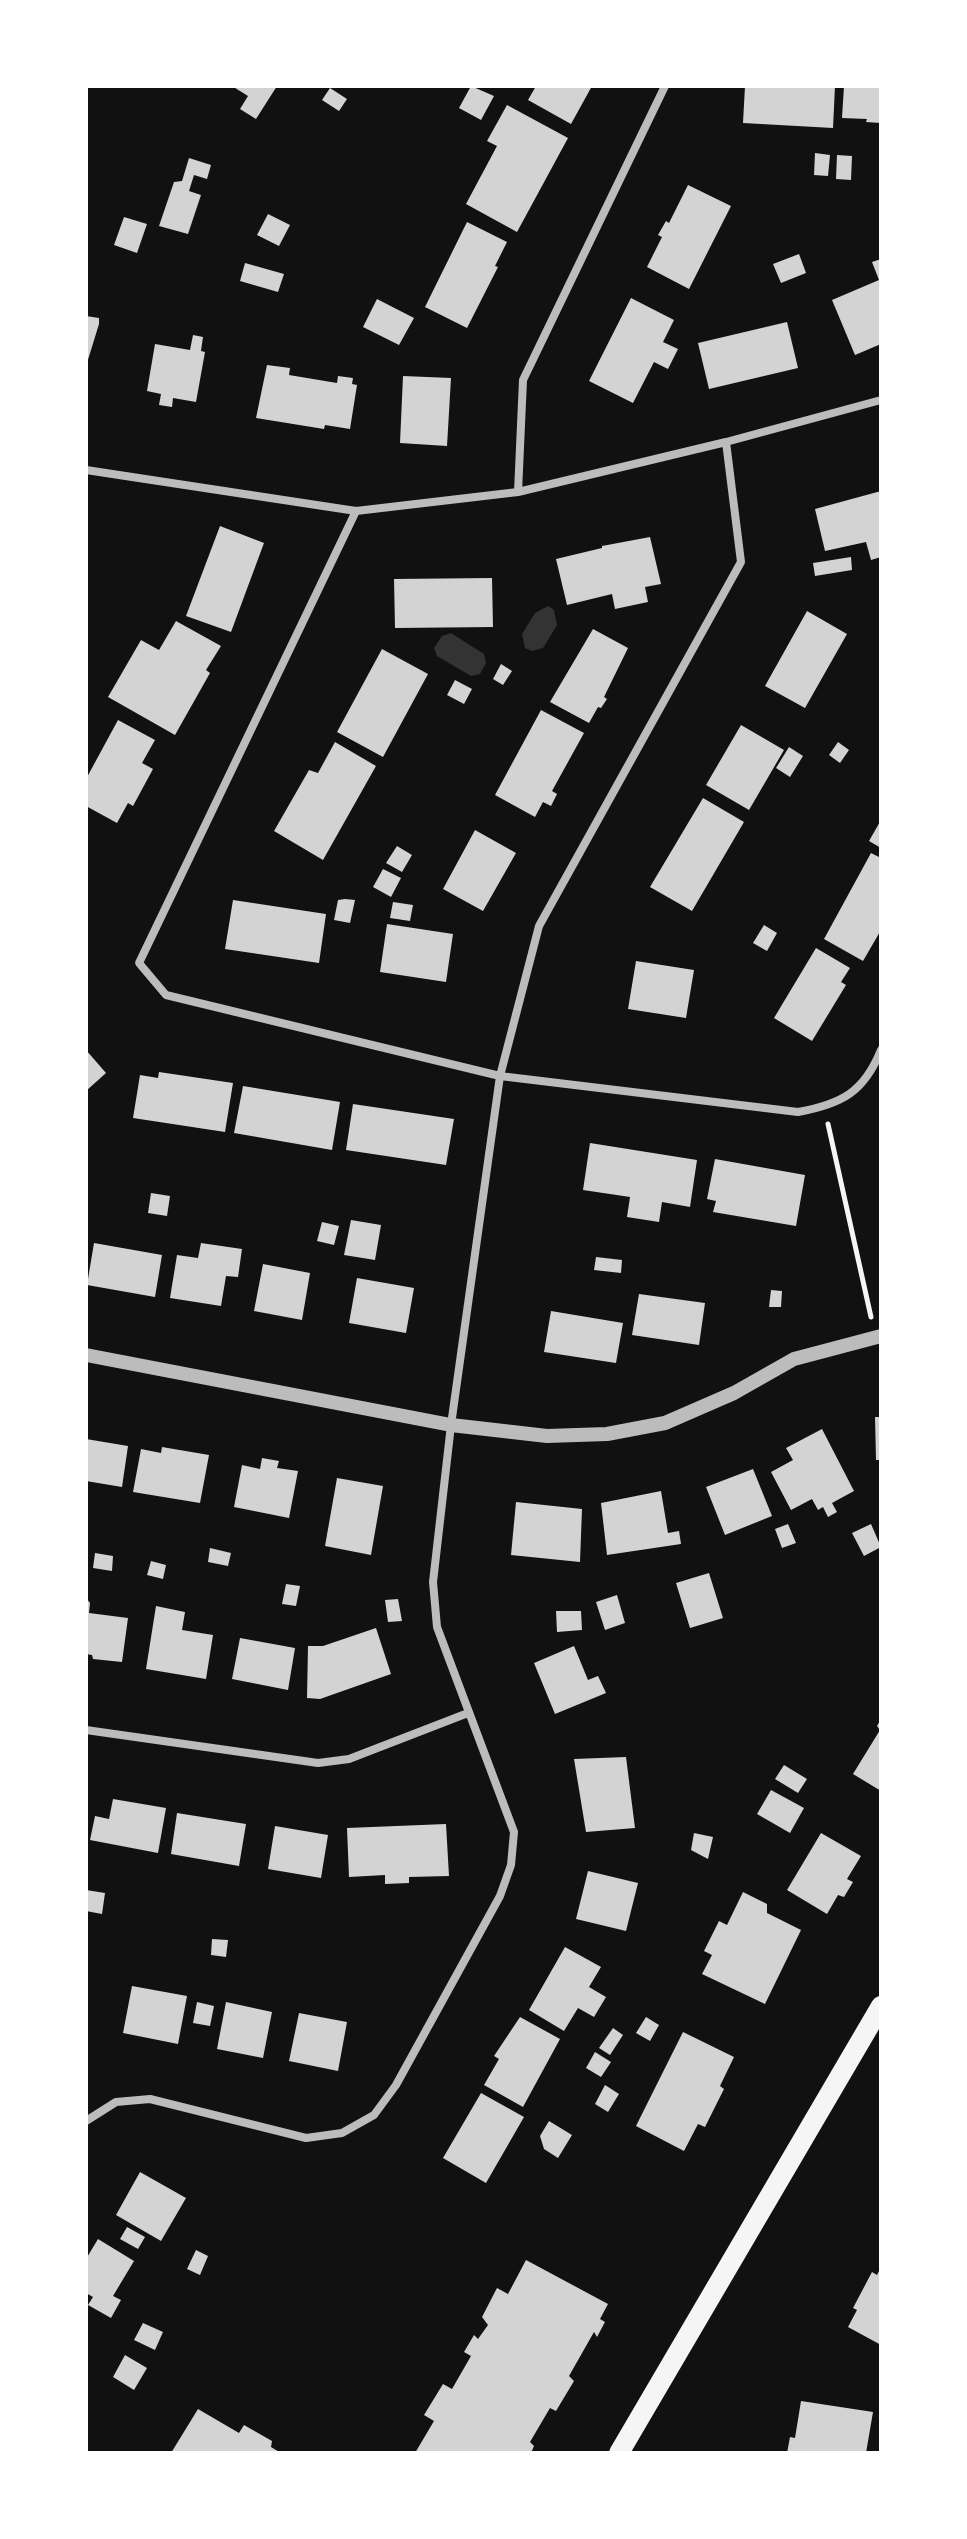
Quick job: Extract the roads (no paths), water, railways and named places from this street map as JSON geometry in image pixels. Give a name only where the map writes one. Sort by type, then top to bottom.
[{"type":"main road","points":[[619,2453],[881,2006]]},
{"type":"street","points":[[518,492],[523,380],[665,86]]},
{"type":"street","points":[[86,470],[356,511],[518,492],[726,442],[881,400]]},
{"type":"street","points":[[86,2121],[116,2102],[150,2099],[306,2138],[342,2133],[374,2115],[396,2085],[500,1896],[511,1865],[514,1832],[437,1627],[433,1582],[451,1425],[500,1076],[539,926],[741,562],[726,442]]},
{"type":"street","points":[[356,511],[139,963],[166,995],[500,1076],[798,1112],[825,1107],[856,1092],[881,1050]]},
{"type":"street","points":[[86,1355],[451,1425],[547,1436],[607,1434],[665,1423],[734,1393],[794,1359],[881,1336]]},
{"type":"street","points":[[86,1730],[318,1763],[349,1759],[468,1713]]}]
